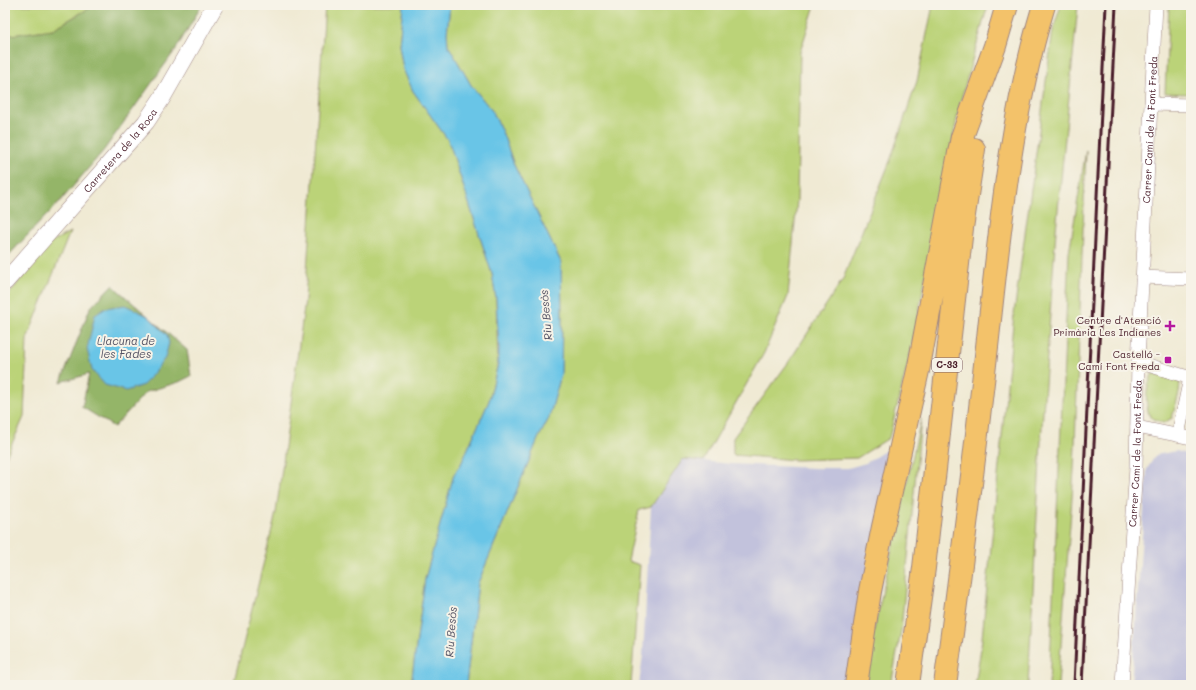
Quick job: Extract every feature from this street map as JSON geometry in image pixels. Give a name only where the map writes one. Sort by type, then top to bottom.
[{"type":"highway","name":"C-33","points":[[908,685],[924,568],[962,228],[978,127],[995,46],[1007,5]]},
{"type":"highway","points":[[945,685],[962,563],[1000,223],[1016,122],[1031,48],[1044,5]]},
{"type":"highway","points":[[856,685],[870,591],[881,534],[919,366],[962,137],[995,46]]},
{"type":"highway","points":[[949,654],[949,685]]},
{"type":"street","name":"Carretera de la Roca","points":[[5,282],[146,122],[162,98],[215,5]]},
{"type":"street","name":"Carrer Camí de la Font Freda","points":[[1122,685],[1134,514],[1138,362],[1156,5]]},
{"type":"street","points":[[1151,104],[1191,105]]},
{"type":"street","points":[[1142,277],[1191,279]]},
{"type":"street","points":[[1137,427],[1185,436],[1190,378],[1138,362]]},
{"type":"shaded area","points":[[886,450],[906,453],[862,685],[639,685],[643,655],[651,507],[683,459],[731,464],[848,468],[866,463]]},
{"type":"shaded area","points":[[1176,451],[1191,455],[1191,685],[1131,685],[1147,469],[1156,455]]},
{"type":"green space","points":[[5,5],[95,5],[53,29],[5,36]]},
{"type":"green space","points":[[95,5],[202,5],[176,49],[104,150],[64,197],[5,259],[5,36],[53,29]]},
{"type":"green space","points":[[325,5],[403,5],[399,45],[403,69],[413,91],[448,140],[492,274],[496,299],[498,363],[489,401],[461,464],[454,475],[425,579],[411,685],[233,685],[276,513],[305,300]]},
{"type":"green space","points":[[450,5],[815,5],[800,52],[797,200],[788,296],[764,353],[703,461],[683,459],[651,507],[639,510],[628,561],[640,565],[631,685],[466,685],[478,583],[538,439],[549,418],[561,375],[561,262],[514,165],[493,112],[471,85],[448,45],[447,33]]},
{"type":"green space","points":[[933,5],[988,5],[960,103],[911,351],[889,438],[857,458],[795,460],[733,455],[733,438],[788,363],[843,279],[890,161],[917,81]]},
{"type":"green space","points":[[1061,5],[1078,5],[1056,230],[1041,441],[1028,685],[975,685],[981,648],[1014,314],[1053,30]]},
{"type":"green space","points":[[1169,5],[1191,5],[1191,94],[1165,93]]},
{"type":"green space","points":[[1086,150],[1074,470],[1058,685],[1049,685],[1069,253]]},
{"type":"green space","points":[[70,232],[27,339],[24,417],[5,459],[5,300],[46,245]]},
{"type":"green space","points":[[112,285],[187,350],[191,376],[179,382],[146,392],[114,427],[82,407],[89,374],[61,382],[90,308]]},
{"type":"green space","points":[[1153,373],[1180,382],[1179,393],[1172,418],[1163,423],[1150,417],[1148,412],[1146,400],[1147,389]]},
{"type":"green space","points":[[921,419],[901,631],[891,685],[866,685],[872,639]]},
{"type":"water","name":"Riu Besòs","points":[[403,5],[450,5],[447,33],[448,45],[471,85],[493,112],[514,165],[561,262],[561,375],[549,418],[538,439],[478,583],[466,685],[411,685],[425,579],[454,474],[461,464],[489,401],[498,364],[499,349],[496,299],[492,274],[448,140],[413,91],[403,69],[399,45]]},
{"type":"water","name":"Llacuna de les Fades","points":[[125,305],[148,316],[167,335],[169,343],[165,358],[149,379],[143,385],[126,391],[105,385],[92,370],[87,349],[95,315],[106,308]]},
{"type":"railway","points":[[1074,685],[1106,5]]},
{"type":"railway","points":[[1082,685],[1116,5]]},
{"type":"place","name":"Centre d'Atenció Primària Les Indianes","points":[[1170,326]]},
{"type":"place","name":"Castelló - Camí Font Freda","points":[[1168,360]]}]
